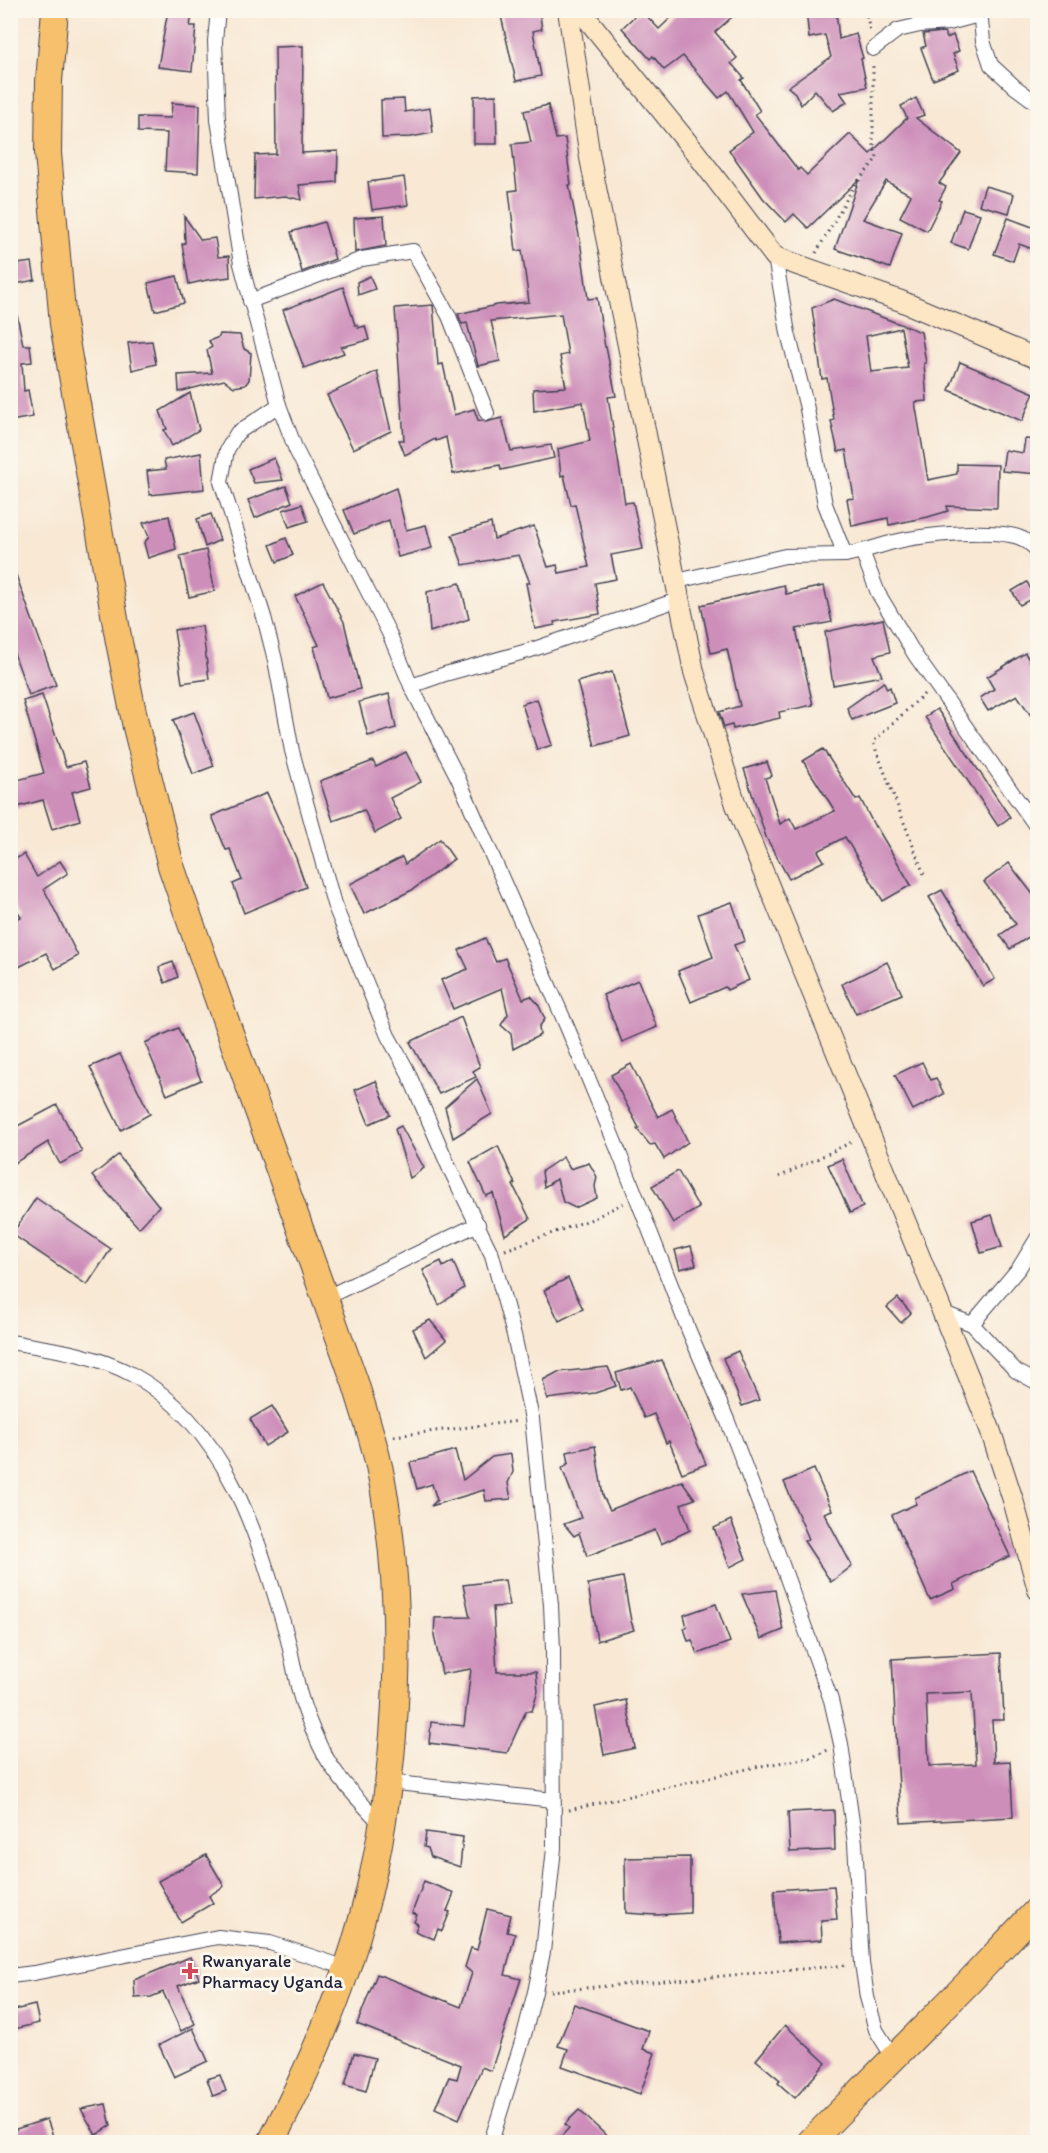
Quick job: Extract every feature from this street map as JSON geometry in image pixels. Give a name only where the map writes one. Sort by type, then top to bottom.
[{"type":"highway","points":[[55,10],[49,81],[48,153],[63,324],[134,717],[171,866],[356,1382],[384,1491],[394,1566],[395,1688],[388,1782],[382,1825],[362,1919],[324,2030],[271,2142]]},
{"type":"highway","points":[[810,2142],[1038,1909]]},
{"type":"street","points":[[218,10],[215,41],[218,120],[241,264],[279,405],[296,450],[389,633],[411,686],[458,778],[588,1075],[689,1331],[728,1422],[831,1700],[841,1744],[855,1843],[862,1963],[867,1997],[876,2030],[894,2057]]},
{"type":"street","points":[[568,10],[590,158],[694,672],[736,805],[990,1429],[1038,1590]]},
{"type":"street","points":[[580,10],[696,153],[775,256],[788,333],[806,404],[825,504],[845,555]]},
{"type":"street","points":[[873,49],[898,30],[920,25],[949,24],[979,13],[983,41],[991,65],[1038,104]]},
{"type":"street","points":[[250,301],[362,259],[413,251],[449,316],[487,413]]},
{"type":"street","points":[[775,256],[901,301],[1038,359]]},
{"type":"street","points":[[279,405],[237,433],[227,450],[221,482],[264,617],[292,751],[334,904],[388,1036],[406,1068],[449,1167],[492,1255],[514,1335],[532,1419],[554,1649],[554,1848],[549,1904],[535,1992],[503,2110],[491,2142]]},
{"type":"street","points":[[411,686],[531,650],[678,590],[785,556],[845,555],[895,541],[920,537],[989,534],[1023,539],[1038,551]]},
{"type":"street","points":[[862,552],[878,593],[915,655],[1038,829]]},
{"type":"street","points":[[325,1298],[478,1224]]},
{"type":"street","points":[[972,1324],[1019,1268],[1038,1237]]},
{"type":"street","points":[[941,1312],[972,1324],[1010,1366],[1038,1383]]},
{"type":"street","points":[[10,1342],[82,1355],[132,1375],[177,1407],[219,1459],[240,1497],[257,1537],[286,1632],[300,1693],[321,1748],[346,1785],[382,1825]]},
{"type":"street","points":[[388,1782],[553,1800]]},
{"type":"street","points":[[10,1976],[218,1937],[270,1942],[347,1968]]},
{"type":"path","points":[[807,268],[853,188],[877,158],[872,130],[873,49],[866,10]]},
{"type":"path","points":[[925,877],[873,742],[929,690]]},
{"type":"path","points":[[779,1177],[869,1134]]},
{"type":"path","points":[[492,1255],[591,1219],[637,1197]]},
{"type":"path","points":[[372,1439],[532,1419]]},
{"type":"path","points":[[554,1814],[760,1766],[810,1758]]},
{"type":"path","points":[[535,1992],[862,1963]]},
{"type":"building","points":[[168,10],[193,10],[190,26],[196,26],[192,71],[158,67]]},
{"type":"building","points":[[509,10],[539,10],[542,29],[533,31],[541,76],[516,81],[501,16],[510,14]]},
{"type":"building","points":[[641,10],[659,29],[679,10],[740,10],[715,32],[737,58],[731,63],[744,78],[741,80],[760,111],[755,114],[798,170],[800,168],[807,175],[850,134],[870,154],[907,118],[901,106],[916,98],[924,115],[916,118],[961,153],[939,183],[946,187],[939,200],[942,201],[927,231],[900,217],[911,195],[886,181],[863,219],[902,233],[890,268],[835,249],[859,179],[808,228],[794,214],[786,222],[763,198],[729,150],[753,132],[728,91],[719,98],[683,56],[664,70],[653,56],[650,59],[622,28]]},
{"type":"building","points":[[806,10],[836,10],[839,39],[856,34],[863,58],[861,59],[867,87],[840,92],[847,102],[833,111],[815,90],[801,105],[795,93],[788,87],[831,57],[825,35],[809,38]]},
{"type":"building","points":[[944,32],[947,38],[953,35],[959,51],[953,54],[959,70],[933,80],[921,48],[926,46],[923,34]]},
{"type":"building","points":[[303,46],[302,153],[338,151],[337,182],[299,185],[302,200],[285,196],[254,199],[255,155],[276,154],[275,47]]},
{"type":"building","points":[[496,95],[497,144],[474,144],[474,96]]},
{"type":"building","points":[[404,99],[405,112],[430,108],[433,133],[411,137],[382,138],[381,100]]},
{"type":"building","points":[[172,103],[200,105],[198,173],[165,171],[167,133],[138,132],[138,117],[171,118]]},
{"type":"building","points":[[548,105],[556,139],[565,138],[571,185],[569,185],[580,240],[588,299],[597,298],[616,396],[608,397],[625,503],[633,502],[643,549],[611,555],[616,579],[595,583],[600,614],[554,622],[555,625],[535,629],[526,583],[530,583],[519,555],[463,565],[452,535],[491,523],[494,539],[534,526],[548,567],[557,565],[559,573],[589,567],[575,504],[571,505],[564,475],[561,476],[558,449],[590,441],[583,402],[534,411],[533,389],[566,387],[560,356],[568,354],[561,314],[491,321],[500,361],[478,366],[467,323],[462,324],[458,314],[497,305],[529,302],[522,250],[516,251],[509,191],[517,190],[512,144],[531,142],[524,111]]},
{"type":"building","points":[[404,177],[408,205],[372,210],[368,182]]},
{"type":"building","points":[[985,186],[1014,194],[1009,213],[979,205]]},
{"type":"building","points":[[963,209],[980,214],[968,249],[951,243]]},
{"type":"building","points":[[184,216],[201,240],[215,238],[218,257],[229,256],[230,277],[189,284],[182,244],[185,243]]},
{"type":"building","points":[[384,216],[386,246],[355,252],[354,218]]},
{"type":"building","points":[[1008,218],[1038,229],[1038,251],[1019,244],[1013,261],[994,254]]},
{"type":"building","points":[[324,222],[335,259],[302,272],[291,232]]},
{"type":"building","points":[[32,262],[35,280],[10,285],[10,265]]},
{"type":"building","points":[[177,276],[184,303],[155,311],[148,283]]},
{"type":"building","points":[[370,276],[375,289],[358,295],[357,282]]},
{"type":"building","points":[[343,287],[355,325],[358,328],[365,326],[369,340],[341,347],[344,353],[304,368],[283,310]]},
{"type":"building","points":[[834,299],[921,332],[926,363],[924,363],[927,401],[915,402],[928,480],[957,474],[957,464],[998,465],[997,508],[947,506],[948,511],[928,517],[889,525],[888,518],[852,526],[847,499],[854,498],[846,450],[838,452],[831,421],[834,420],[827,378],[822,379],[812,308]],"holes":[[[901,328],[908,368],[871,372],[866,336]]]},
{"type":"building","points":[[433,305],[438,365],[443,364],[454,415],[474,409],[478,420],[486,422],[502,418],[511,451],[551,445],[554,458],[501,470],[500,465],[453,474],[446,437],[436,441],[435,439],[405,455],[399,440],[404,440],[395,308]]},
{"type":"building","points":[[17,315],[23,345],[30,345],[32,362],[22,363],[24,391],[28,390],[33,417],[10,421],[10,316]]},
{"type":"building","points":[[220,334],[240,335],[244,349],[251,353],[249,380],[245,385],[234,387],[224,380],[179,392],[178,375],[212,373],[207,350],[212,347],[209,341],[219,337]]},
{"type":"building","points":[[152,341],[156,364],[132,370],[128,343]]},
{"type":"building","points":[[960,362],[1034,393],[1022,421],[949,390]]},
{"type":"building","points":[[377,371],[391,431],[353,449],[327,395]]},
{"type":"building","points":[[190,393],[199,430],[172,446],[164,430],[167,429],[160,411]]},
{"type":"building","points":[[1025,439],[1038,440],[1038,474],[1002,471],[1005,450],[1023,453]]},
{"type":"building","points":[[201,453],[204,489],[150,495],[147,471],[166,469],[164,460]]},
{"type":"building","points":[[274,458],[283,480],[254,483],[248,469]]},
{"type":"building","points":[[286,486],[292,502],[255,518],[248,500]]},
{"type":"building","points":[[396,488],[406,530],[426,525],[432,548],[398,557],[389,520],[354,534],[344,510]]},
{"type":"building","points":[[302,504],[308,521],[289,527],[283,510]]},
{"type":"building","points":[[211,514],[220,540],[205,547],[197,519]]},
{"type":"building","points":[[169,516],[176,549],[148,558],[144,543],[149,537],[143,523]]},
{"type":"building","points":[[286,538],[293,555],[277,562],[270,545]]},
{"type":"building","points":[[206,550],[215,591],[189,597],[180,556]]},
{"type":"building","points":[[10,564],[12,564],[56,685],[29,695],[10,642]]},
{"type":"building","points":[[323,582],[344,622],[360,689],[327,698],[314,647],[319,645],[295,596]]},
{"type":"building","points":[[1027,582],[1035,597],[1020,605],[1012,591]]},
{"type":"building","points":[[460,583],[469,619],[430,632],[427,592]]},
{"type":"building","points":[[784,585],[786,594],[824,586],[832,622],[796,629],[813,705],[779,712],[780,718],[733,729],[732,725],[724,727],[719,712],[740,706],[727,649],[711,653],[701,605]]},
{"type":"building","points":[[883,619],[890,652],[874,656],[882,676],[833,685],[825,632]]},
{"type":"building","points":[[202,626],[209,679],[182,683],[174,630]]},
{"type":"building","points":[[1025,653],[1038,674],[1038,726],[1017,695],[988,711],[980,698],[994,689],[987,677]]},
{"type":"building","points":[[612,672],[630,736],[595,746],[577,682]]},
{"type":"building","points":[[884,682],[887,689],[890,687],[895,703],[852,720],[847,708]]},
{"type":"building","points":[[389,694],[396,728],[368,736],[359,702]]},
{"type":"building","points":[[42,695],[66,767],[84,762],[91,787],[72,792],[80,820],[52,829],[43,800],[10,809],[10,782],[44,773],[23,701]]},
{"type":"building","points":[[537,699],[552,745],[537,750],[522,704]]},
{"type":"building","points":[[937,709],[1010,817],[998,826],[925,717]]},
{"type":"building","points":[[194,712],[214,766],[193,774],[173,720]]},
{"type":"building","points":[[823,749],[856,800],[860,798],[911,885],[883,901],[845,837],[818,851],[824,861],[789,879],[766,837],[744,769],[767,762],[772,776],[765,778],[780,824],[790,818],[796,829],[835,811],[803,761]]},
{"type":"building","points":[[406,752],[421,782],[390,798],[401,819],[375,833],[364,810],[333,821],[320,781],[373,761],[376,767]]},
{"type":"building","points":[[267,793],[296,858],[306,887],[244,913],[233,884],[242,880],[230,849],[226,850],[212,816]]},
{"type":"building","points":[[440,839],[454,859],[412,890],[364,914],[350,884],[402,857],[405,864]]},
{"type":"building","points":[[24,854],[37,877],[60,861],[68,873],[44,889],[78,956],[55,969],[46,953],[17,968],[10,955],[10,922],[21,917],[10,898],[10,862]]},
{"type":"building","points":[[1009,863],[1038,901],[1038,931],[1010,949],[1000,935],[1016,924],[984,882]]},
{"type":"building","points":[[942,890],[995,979],[983,986],[929,897]]},
{"type":"building","points":[[732,902],[745,941],[734,945],[749,980],[727,990],[725,987],[691,1002],[678,971],[713,957],[698,914]]},
{"type":"building","points":[[485,938],[496,962],[505,958],[523,999],[531,996],[538,1004],[545,1019],[539,1027],[540,1035],[513,1049],[511,1034],[501,1025],[508,1014],[502,988],[453,1009],[441,980],[468,969],[459,950]]},
{"type":"building","points":[[173,962],[178,977],[165,983],[159,967]]},
{"type":"building","points":[[887,962],[902,994],[856,1014],[842,984]]},
{"type":"building","points":[[638,980],[657,1027],[622,1042],[603,995]]},
{"type":"building","points":[[461,1017],[480,1067],[473,1071],[476,1077],[439,1094],[410,1042]]},
{"type":"building","points":[[178,1028],[201,1080],[167,1095],[145,1043]]},
{"type":"building","points":[[120,1054],[150,1114],[121,1130],[90,1067]]},
{"type":"building","points":[[922,1062],[931,1080],[936,1078],[944,1094],[913,1110],[895,1075]]},
{"type":"building","points":[[631,1064],[658,1117],[672,1109],[688,1142],[664,1159],[655,1144],[650,1145],[637,1129],[639,1128],[611,1075]]},
{"type":"building","points":[[477,1079],[492,1114],[453,1138],[445,1107]]},
{"type":"building","points":[[376,1081],[390,1115],[369,1124],[355,1090]]},
{"type":"building","points":[[57,1105],[82,1152],[60,1164],[48,1142],[10,1166],[10,1130]]},
{"type":"building","points":[[401,1126],[424,1168],[410,1178],[395,1129]]},
{"type":"building","points":[[498,1146],[515,1184],[513,1185],[530,1219],[505,1235],[493,1193],[486,1196],[470,1162]]},
{"type":"building","points":[[118,1155],[159,1206],[139,1228],[92,1176]]},
{"type":"building","points":[[563,1157],[570,1169],[589,1163],[597,1177],[595,1186],[597,1198],[575,1208],[563,1202],[557,1179],[544,1187],[542,1171]]},
{"type":"building","points":[[842,1159],[863,1207],[850,1213],[828,1165]]},
{"type":"building","points":[[678,1171],[699,1208],[673,1223],[652,1186]]},
{"type":"building","points":[[36,1198],[111,1249],[87,1285],[12,1234]]},
{"type":"building","points":[[992,1215],[1002,1247],[981,1253],[972,1221]]},
{"type":"building","points":[[691,1246],[696,1265],[680,1269],[675,1250]]},
{"type":"building","points":[[441,1261],[443,1267],[453,1261],[464,1288],[439,1305],[423,1270]]},
{"type":"building","points":[[568,1278],[583,1309],[559,1321],[544,1290]]},
{"type":"building","points":[[898,1298],[911,1313],[901,1323],[887,1307]]},
{"type":"building","points":[[430,1320],[446,1340],[426,1357],[413,1329]]},
{"type":"building","points":[[738,1351],[759,1400],[742,1406],[723,1358]]},
{"type":"building","points":[[662,1360],[706,1464],[682,1473],[669,1441],[666,1443],[654,1414],[644,1418],[630,1387],[621,1390],[616,1373]]},
{"type":"building","points":[[608,1367],[616,1386],[595,1393],[547,1399],[543,1380],[558,1372]]},
{"type":"building","points":[[272,1406],[288,1432],[265,1446],[250,1419]]},
{"type":"building","points":[[595,1446],[603,1496],[610,1510],[682,1481],[695,1499],[681,1504],[690,1530],[661,1544],[655,1530],[587,1556],[579,1533],[574,1536],[564,1524],[581,1518],[562,1468],[569,1463],[567,1452]]},
{"type":"building","points":[[455,1450],[463,1480],[492,1457],[511,1454],[513,1472],[508,1483],[511,1499],[486,1501],[484,1490],[431,1506],[437,1500],[432,1484],[417,1489],[410,1463]]},
{"type":"building","points":[[814,1469],[832,1510],[824,1513],[852,1566],[831,1582],[804,1541],[809,1539],[784,1482]]},
{"type":"building","points":[[970,1471],[1010,1556],[953,1584],[955,1589],[930,1600],[892,1515],[916,1504],[915,1498]]},
{"type":"building","points":[[731,1520],[746,1559],[730,1567],[714,1528]]},
{"type":"building","points":[[623,1577],[634,1630],[597,1641],[588,1584]]},
{"type":"building","points":[[505,1580],[509,1606],[493,1607],[497,1672],[536,1672],[538,1691],[532,1711],[526,1711],[507,1753],[429,1743],[431,1722],[464,1726],[471,1669],[442,1674],[434,1635],[435,1618],[470,1617],[463,1585]]},
{"type":"building","points":[[775,1590],[783,1630],[761,1639],[742,1594]]},
{"type":"building","points":[[716,1604],[730,1642],[697,1654],[692,1640],[688,1641],[684,1628],[687,1627],[684,1615]]},
{"type":"building","points":[[1001,1653],[1004,1720],[992,1720],[994,1762],[1010,1761],[1013,1817],[901,1823],[892,1659]],"holes":[[[972,1692],[976,1764],[929,1766],[926,1694]]]},
{"type":"building","points":[[626,1700],[635,1748],[604,1755],[595,1707]]},
{"type":"building","points":[[834,1810],[835,1850],[790,1852],[788,1812]]},
{"type":"building","points":[[426,1832],[463,1837],[460,1867],[431,1857],[428,1848],[424,1847]]},
{"type":"building","points":[[206,1855],[224,1886],[209,1896],[213,1903],[181,1922],[158,1881]]},
{"type":"building","points":[[690,1857],[690,1913],[656,1915],[626,1913],[625,1858]]},
{"type":"building","points":[[424,1881],[454,1893],[447,1911],[450,1912],[442,1931],[438,1929],[434,1939],[415,1931],[418,1924],[414,1922],[417,1915],[412,1913]]},
{"type":"building","points":[[834,1886],[837,1919],[821,1920],[822,1940],[778,1943],[774,1890]]},
{"type":"building","points":[[487,1909],[511,1915],[507,1932],[515,1934],[505,1975],[521,1979],[491,2071],[482,2067],[459,2119],[435,2108],[449,2077],[457,2079],[461,2065],[357,2024],[377,1974],[461,2007],[472,1973],[465,1967],[471,1948],[477,1950]]},
{"type":"building","points":[[190,1957],[199,1978],[178,1986],[195,2024],[181,2031],[163,1992],[151,1997],[135,1998],[134,1980]]},
{"type":"building","points":[[574,2004],[649,2031],[643,2049],[655,2053],[640,2094],[562,2066],[568,2049],[558,2046]]},
{"type":"building","points":[[35,2005],[39,2023],[10,2030],[10,2011]]},
{"type":"building","points":[[785,2025],[826,2063],[795,2098],[778,2083],[780,2080],[756,2060]]},
{"type":"building","points":[[193,2028],[208,2061],[174,2077],[159,2045]]},
{"type":"building","points":[[354,2053],[375,2058],[366,2091],[345,2085]]},
{"type":"building","points":[[220,2075],[226,2091],[213,2096],[207,2079]]},
{"type":"building","points":[[106,2104],[111,2126],[96,2135],[81,2109]]},
{"type":"building","points":[[579,2110],[613,2142],[556,2142],[569,2128],[565,2124]]},
{"type":"building","points":[[47,2119],[55,2142],[10,2142],[10,2131]]},
{"type":"place","name":"Rwanyarale Pharmacy Uganda","points":[[190,1971]]}]
